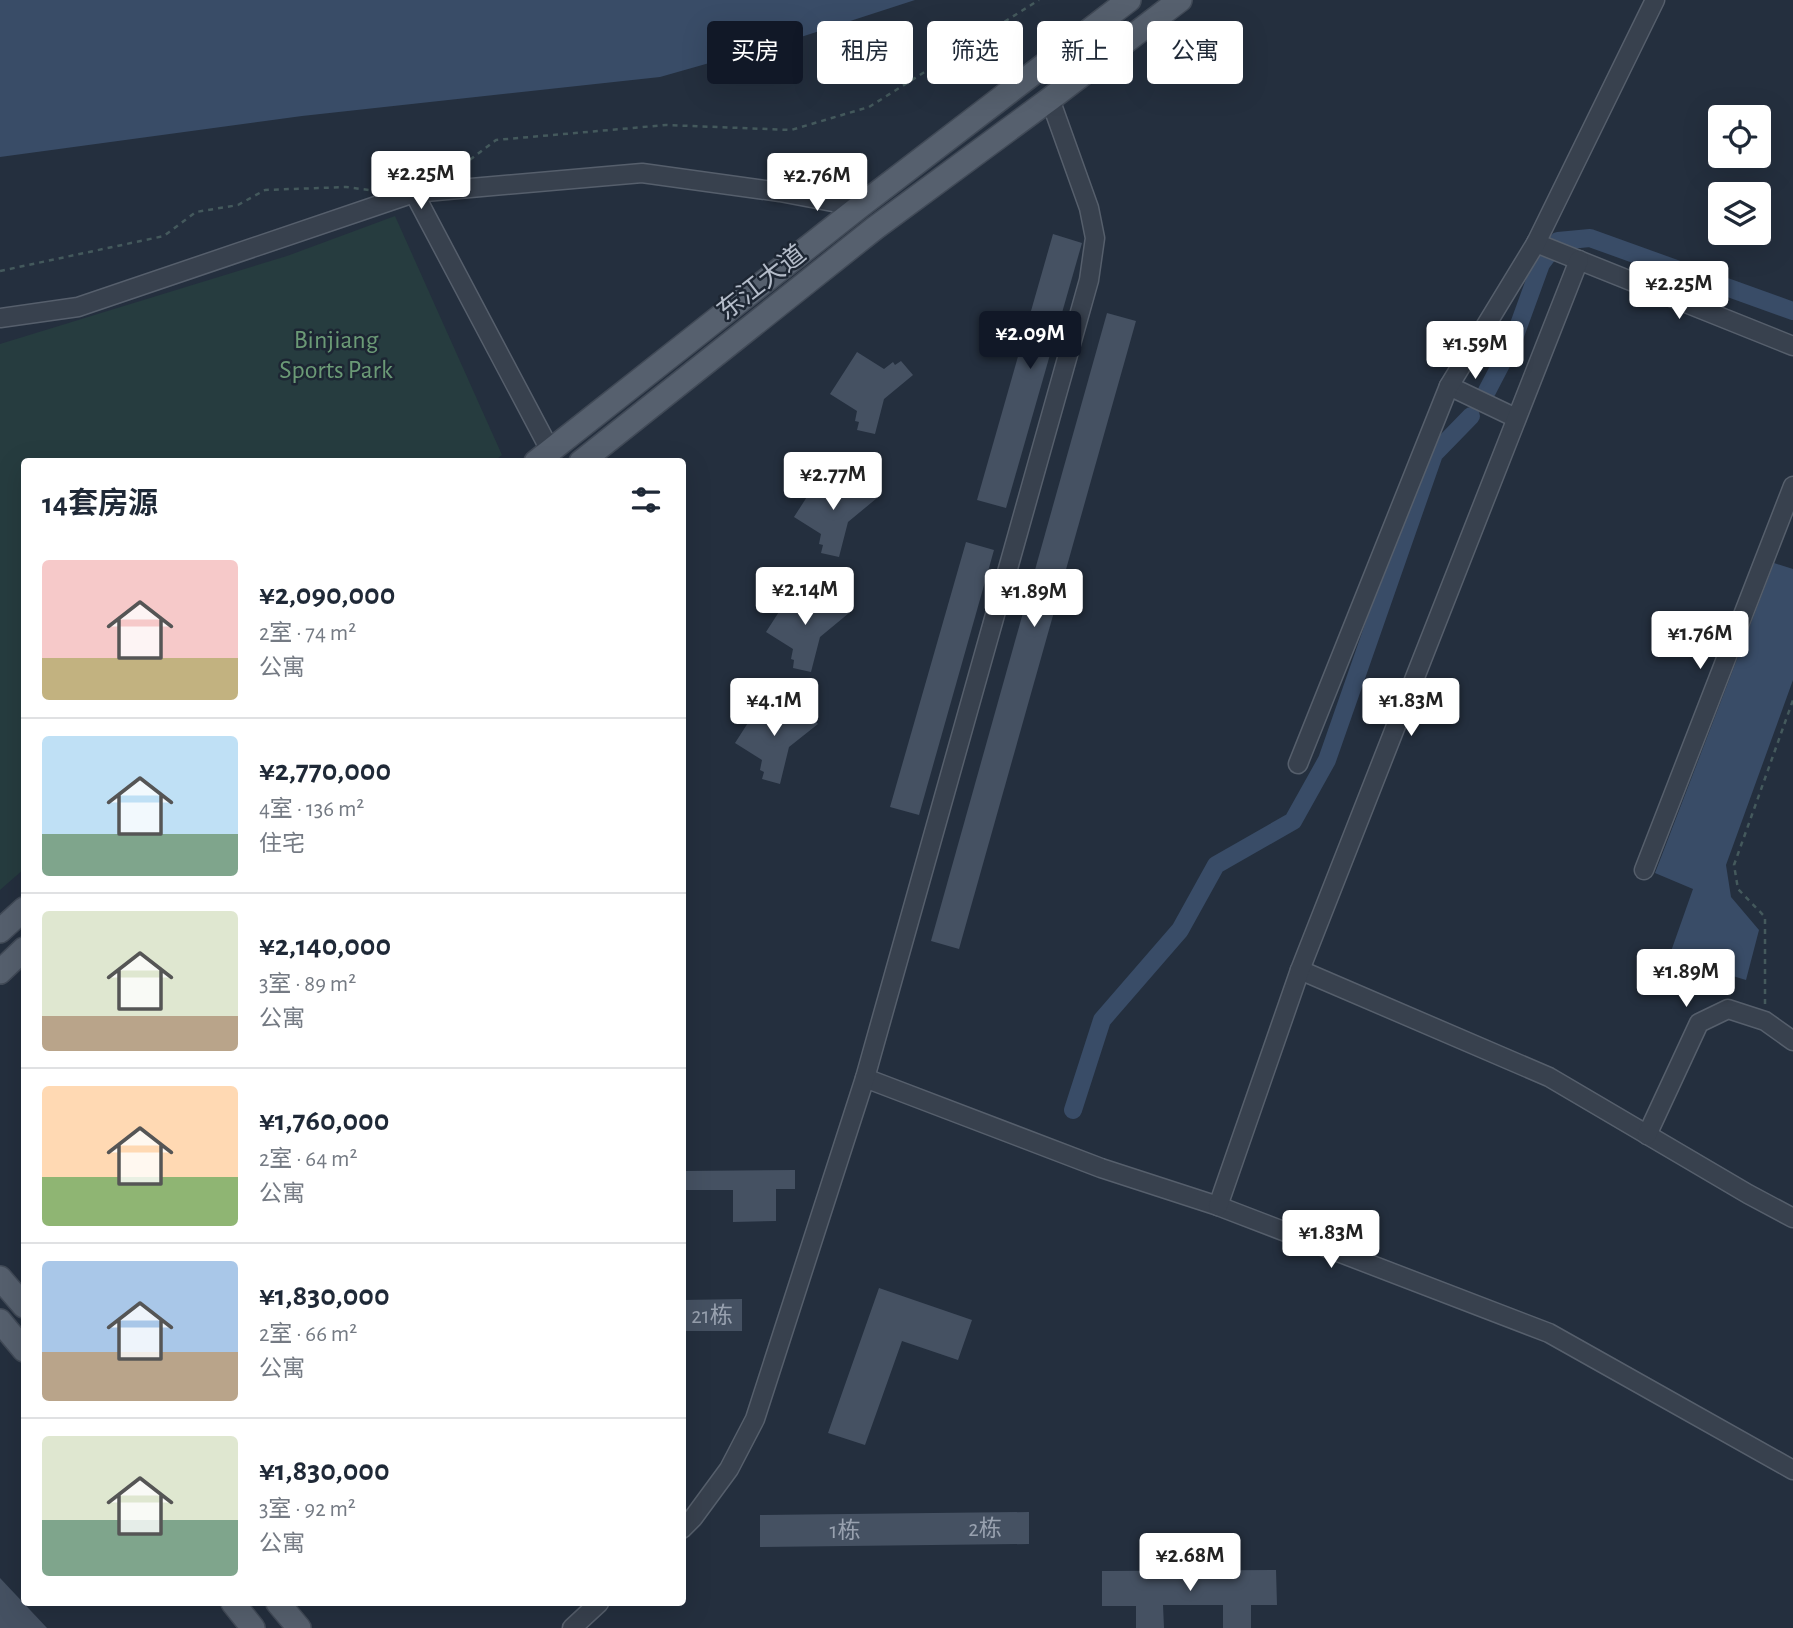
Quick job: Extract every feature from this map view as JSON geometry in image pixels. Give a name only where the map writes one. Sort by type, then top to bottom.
[{"type":"main road","name":"东江大道","points":[[543,456],[859,207],[1129,0]]},
{"type":"main road","name":"东江大道","points":[[586,458],[875,228],[1180,0]]},
{"type":"main road","points":[[0,932],[21,912]]},
{"type":"main road","points":[[0,972],[21,952]]},
{"type":"main road","points":[[0,1278],[21,1302]]},
{"type":"main road","points":[[0,1321],[21,1346]]},
{"type":"main road","points":[[235,1606],[253,1628]]},
{"type":"main road","points":[[281,1606],[299,1628]]},
{"type":"street","points":[[1298,764],[1449,386],[1535,243],[1655,0]]},
{"type":"street","points":[[686,1525],[729,1469],[755,1419],[865,1078],[1089,279],[1094,238],[1089,208],[1050,99]]},
{"type":"street","points":[[0,318],[78,307],[414,193],[642,173],[780,192],[859,207]]},
{"type":"street","points":[[414,193],[543,456]]},
{"type":"street","points":[[1535,243],[1793,346]]},
{"type":"street","points":[[1218,1206],[1300,970],[1579,260]]},
{"type":"street","points":[[1449,386],[1516,418]]},
{"type":"street","points":[[1644,870],[1793,486]]},
{"type":"street","points":[[1300,970],[1549,1077],[1793,1218]]},
{"type":"street","points":[[1647,1135],[1699,1023],[1728,1009],[1765,1021],[1793,1041]]},
{"type":"street","points":[[865,1078],[1101,1168],[1218,1206],[1549,1333],[1793,1470]]},
{"type":"street","points":[[572,1628],[596,1606]]},
{"type":"street","points":[[589,1628],[609,1606]]},
{"type":"path","points":[[454,173],[496,141],[666,125],[791,130],[869,107],[1038,0]]},
{"type":"path","points":[[0,271],[164,236],[196,212],[238,205],[265,190],[346,187],[370,190]]},
{"type":"path","points":[[1765,1021],[1765,917],[1738,889],[1734,865],[1793,700]]},
{"type":"green space","name":"Binjiang Sports Park","points":[[395,216],[502,455],[498,458],[21,458],[21,872],[0,890],[0,344],[287,256]]},
{"type":"water","points":[[0,0],[915,0],[850,21],[817,21],[817,32],[803,36],[803,21],[707,21],[707,64],[660,77],[302,116],[0,157]]},
{"type":"water","points":[[1774,563],[1793,569],[1793,680],[1726,865],[1731,897],[1759,930],[1746,980],[1669,957],[1693,889],[1655,873]]},
{"type":"building","points":[[1053,234],[1082,243],[1006,508],[977,500]]},
{"type":"building","points":[[1107,313],[1136,321],[959,949],[931,941]]},
{"type":"building","points":[[857,352],[884,369],[893,362],[895,365],[901,361],[913,375],[884,399],[875,434],[857,430],[857,411],[830,394]]},
{"type":"building","points":[[821,475],[848,492],[856,485],[859,488],[865,483],[877,498],[848,522],[839,557],[821,553],[821,534],[794,517]]},
{"type":"building","points":[[966,542],[994,550],[919,815],[890,807]]},
{"type":"building","points":[[793,590],[820,607],[828,600],[831,603],[837,598],[849,613],[820,637],[811,672],[793,668],[793,649],[766,632]]},
{"type":"building","points":[[762,701],[789,718],[806,710],[818,724],[789,747],[780,784],[762,779],[762,760],[735,743]]},
{"type":"building","points":[[795,1170],[795,1189],[776,1189],[776,1221],[733,1222],[733,1190],[686,1190],[686,1171]]},
{"type":"building","points":[[879,1288],[972,1320],[958,1360],[902,1341],[865,1445],[828,1433]]},
{"type":"building","points":[[742,1299],[742,1331],[686,1331],[686,1300]]},
{"type":"building","points":[[1029,1512],[1029,1544],[760,1547],[760,1515]]},
{"type":"building","points":[[1276,1570],[1277,1605],[1251,1605],[1251,1628],[1223,1628],[1223,1605],[1163,1605],[1164,1628],[1136,1628],[1136,1606],[1102,1606],[1102,1571]]},
{"type":"building","points":[[0,1578],[21,1600],[21,1606],[26,1606],[47,1628],[0,1628]]},
{"type":"waterway","points":[[1487,391],[1513,341],[1541,264],[1558,241],[1590,238],[1793,311]]},
{"type":"waterway","points":[[1073,1110],[1102,1020],[1180,930],[1216,865],[1293,821],[1327,760],[1434,454],[1471,416]]}]
